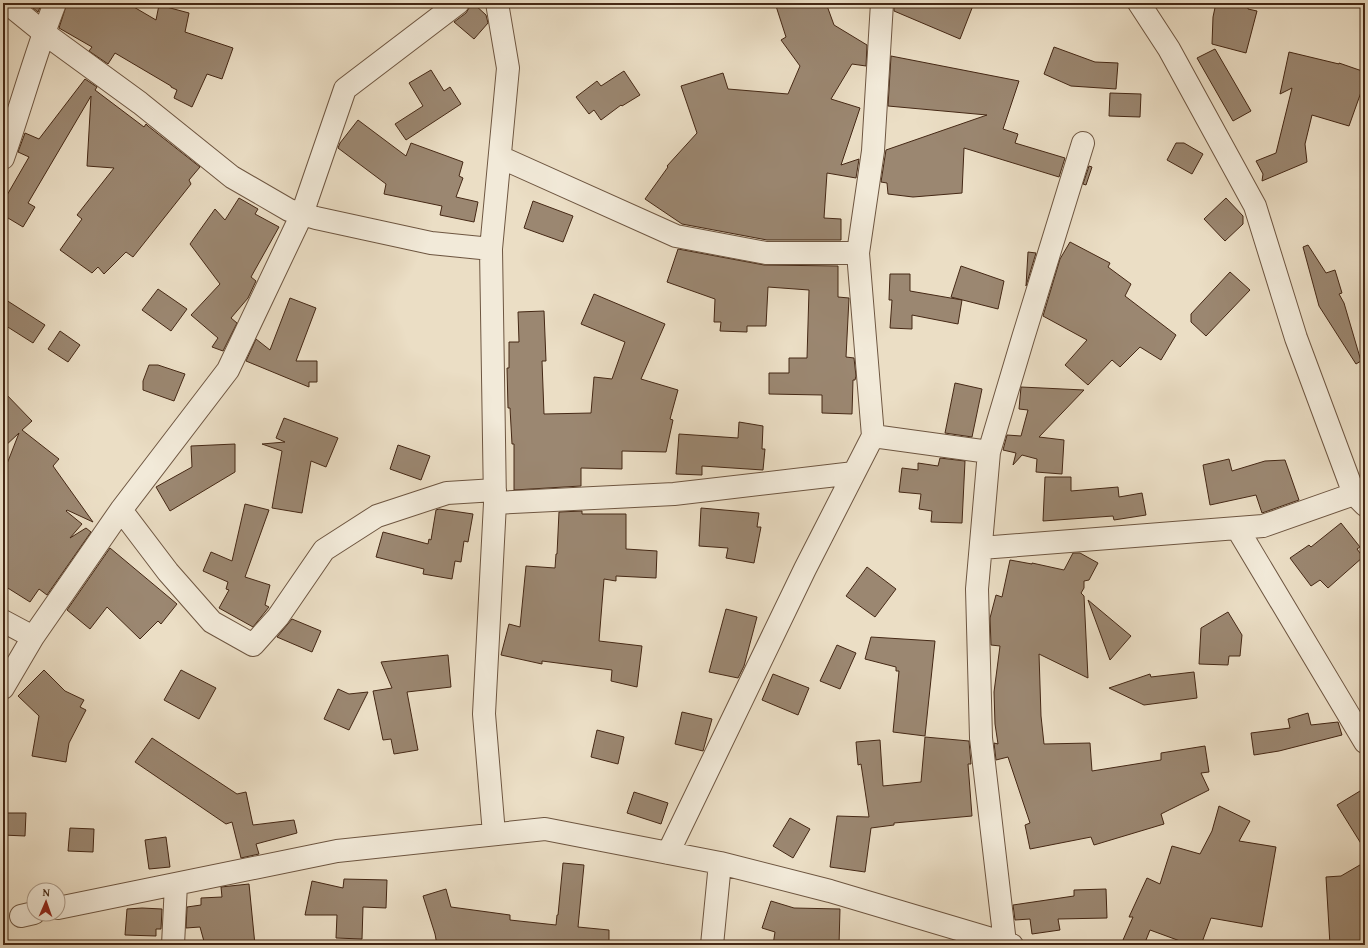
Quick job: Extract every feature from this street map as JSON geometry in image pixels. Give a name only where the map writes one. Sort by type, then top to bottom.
[{"type":"street","points":[[7,3],[140,103],[232,177],[289,210],[316,218],[431,243],[491,249]]},
{"type":"street","points":[[3,158],[44,32],[55,3]]},
{"type":"street","points":[[3,688],[33,638],[121,510],[228,370],[302,214],[345,89],[458,3]]},
{"type":"street","points":[[494,834],[484,714],[495,496],[491,249],[508,68],[497,3]]},
{"type":"street","points":[[668,853],[805,569],[873,436],[858,253],[873,151],[882,3]]},
{"type":"street","points":[[981,548],[1263,526],[1360,499],[1296,338],[1256,206],[1169,49],[1139,3]]},
{"type":"street","points":[[66,906],[337,851],[545,829],[720,863],[830,891],[1007,944],[981,738],[977,589],[989,452],[1082,143]]},
{"type":"street","points":[[500,157],[676,236],[766,253],[858,253]]},
{"type":"street","points":[[873,436],[989,452]]},
{"type":"street","points":[[121,510],[168,572],[212,622],[253,645],[278,616],[324,550],[377,516],[447,493],[495,496],[674,494],[854,473]]},
{"type":"street","points":[[1237,528],[1365,742]]},
{"type":"street","points":[[3,621],[33,638]]},
{"type":"street","points":[[712,945],[720,863]]},
{"type":"street","points":[[173,945],[176,884]]},
{"type":"building","points":[[27,3],[42,3],[38,12]]},
{"type":"building","points":[[67,3],[127,3],[156,20],[159,5],[189,13],[185,32],[233,48],[222,79],[207,74],[192,107],[174,98],[177,90],[171,86],[115,53],[108,64],[89,51],[92,47],[59,28]]},
{"type":"building","points":[[470,3],[473,3],[486,15],[488,23],[474,39],[454,22],[466,13]]},
{"type":"building","points":[[775,3],[826,3],[834,25],[867,45],[866,66],[852,64],[831,99],[860,108],[841,165],[859,159],[856,178],[827,173],[824,218],[841,219],[841,240],[767,240],[682,224],[645,199],[668,167],[667,166],[697,133],[681,86],[723,73],[728,89],[788,94],[800,66],[781,40],[786,37]]},
{"type":"building","points":[[894,3],[974,3],[960,39],[894,11]]},
{"type":"building","points":[[1216,3],[1248,3],[1248,9],[1257,11],[1246,53],[1212,44],[1213,17]]},
{"type":"building","points":[[1054,47],[1095,62],[1118,63],[1116,89],[1071,86],[1044,74]]},
{"type":"building","points":[[1215,49],[1251,111],[1233,121],[1197,58]]},
{"type":"building","points":[[1289,52],[1339,63],[1365,72],[1365,81],[1349,126],[1312,115],[1305,144],[1307,162],[1262,181],[1263,174],[1256,161],[1276,153],[1292,88],[1280,94]]},
{"type":"building","points":[[891,56],[1019,81],[1003,129],[1018,134],[1015,143],[1065,158],[1059,177],[964,148],[962,193],[913,197],[888,194],[887,183],[881,182],[886,150],[987,115],[888,106]]},
{"type":"building","points":[[431,70],[444,91],[450,87],[461,104],[406,140],[395,124],[423,106],[409,83]]},
{"type":"building","points":[[624,71],[640,95],[622,106],[621,105],[601,120],[594,110],[589,114],[576,97],[597,81],[601,86]]},
{"type":"building","points":[[85,79],[97,87],[95,90],[144,127],[146,124],[200,167],[189,180],[191,184],[133,257],[126,252],[104,274],[98,267],[92,273],[60,250],[82,219],[77,215],[114,168],[87,166],[91,96],[28,203],[35,207],[23,227],[3,215],[3,202],[29,157],[18,152],[25,133],[39,139]]},
{"type":"building","points":[[1110,93],[1141,94],[1140,117],[1109,116]]},
{"type":"building","points":[[358,120],[406,156],[411,143],[463,162],[459,176],[463,178],[456,197],[478,202],[474,222],[440,215],[442,206],[384,194],[386,184],[338,148],[340,143]]},
{"type":"building","points":[[1176,143],[1184,143],[1203,154],[1192,174],[1167,160]]},
{"type":"building","points":[[1089,166],[1092,167],[1086,185],[1083,184]]},
{"type":"building","points":[[239,198],[258,209],[255,214],[279,227],[251,277],[256,281],[248,298],[231,318],[237,323],[223,351],[212,347],[218,338],[191,315],[220,284],[190,244],[215,209],[225,220]]},
{"type":"building","points":[[1226,198],[1243,216],[1243,224],[1225,241],[1204,219]]},
{"type":"building","points":[[533,201],[573,216],[563,242],[524,228]]},
{"type":"building","points":[[1070,242],[1110,263],[1108,267],[1131,284],[1125,296],[1176,335],[1161,360],[1140,347],[1120,367],[1112,360],[1088,385],[1065,365],[1087,340],[1043,316],[1060,259]]},
{"type":"building","points":[[1308,245],[1326,273],[1335,270],[1342,293],[1339,294],[1344,303],[1361,361],[1356,364],[1319,306],[1303,247]]},
{"type":"building","points":[[678,249],[764,265],[838,266],[838,297],[849,298],[846,357],[854,358],[856,376],[855,380],[853,380],[852,414],[822,413],[822,395],[769,394],[769,373],[789,373],[789,358],[807,358],[809,290],[768,287],[766,326],[747,326],[747,332],[720,331],[721,322],[714,322],[715,299],[667,282]]},
{"type":"building","points":[[1028,252],[1036,253],[1026,286]]},
{"type":"building","points":[[961,266],[1004,281],[998,309],[951,297]]},
{"type":"building","points":[[1230,272],[1250,290],[1206,336],[1191,322],[1191,314]]},
{"type":"building","points":[[890,274],[910,274],[910,291],[962,300],[958,324],[912,315],[912,329],[890,328],[892,300],[889,300]]},
{"type":"building","points":[[158,289],[187,309],[171,331],[142,310]]},
{"type":"building","points":[[594,294],[665,324],[641,379],[678,390],[670,419],[673,420],[666,452],[622,451],[622,469],[581,468],[581,486],[514,490],[514,444],[512,444],[510,408],[508,408],[507,368],[509,368],[509,342],[519,342],[518,312],[544,311],[546,361],[542,361],[544,414],[591,413],[594,377],[612,379],[625,342],[581,324]]},
{"type":"building","points":[[3,298],[45,325],[33,343],[3,324]]},
{"type":"building","points":[[290,298],[316,308],[296,361],[317,361],[317,382],[309,382],[309,387],[246,361],[256,339],[270,350]]},
{"type":"building","points":[[60,331],[80,345],[68,362],[48,349]]},
{"type":"building","points":[[149,365],[158,365],[185,374],[174,401],[143,390],[143,381]]},
{"type":"building","points":[[955,383],[982,389],[972,437],[945,433]]},
{"type":"building","points":[[1021,387],[1084,390],[1039,437],[1064,440],[1062,474],[1036,472],[1037,459],[1022,455],[1013,465],[1016,453],[1003,450],[1007,435],[1021,436],[1028,410],[1019,409]]},
{"type":"building","points":[[3,391],[32,421],[22,430],[59,459],[53,466],[93,522],[67,510],[66,511],[82,524],[70,538],[86,528],[91,532],[47,595],[39,589],[30,602],[3,585],[3,474],[19,433],[3,448]]},
{"type":"building","points":[[284,418],[338,438],[326,467],[311,461],[302,513],[272,508],[282,451],[262,444],[285,442],[276,438]]},
{"type":"building","points":[[739,422],[763,426],[762,449],[765,449],[763,470],[702,466],[702,475],[676,474],[679,434],[738,438]]},
{"type":"building","points":[[235,444],[235,472],[170,511],[156,487],[192,467],[191,446]]},
{"type":"building","points":[[398,445],[430,456],[421,480],[390,469]]},
{"type":"building","points":[[940,458],[965,461],[962,523],[931,522],[932,511],[919,509],[921,494],[899,492],[902,468],[918,470],[918,463],[938,466]]},
{"type":"building","points":[[1229,459],[1232,471],[1265,461],[1285,460],[1299,500],[1262,513],[1256,495],[1210,505],[1203,465]]},
{"type":"building","points":[[1045,477],[1071,477],[1071,491],[1118,487],[1119,497],[1142,493],[1146,515],[1114,520],[1113,516],[1043,521]]},
{"type":"building","points":[[245,504],[269,510],[245,577],[270,585],[265,605],[269,607],[253,627],[219,608],[229,590],[226,589],[228,582],[203,571],[211,552],[232,561]]},
{"type":"building","points":[[701,508],[759,513],[757,527],[761,527],[754,563],[726,558],[728,548],[699,546]]},
{"type":"building","points":[[439,509],[473,514],[468,542],[464,541],[461,562],[455,561],[452,579],[423,574],[424,569],[376,557],[383,532],[428,544],[429,539],[431,540],[436,510]]},
{"type":"building","points":[[582,511],[582,514],[626,514],[626,549],[657,551],[656,578],[616,576],[616,581],[604,579],[599,641],[642,646],[637,687],[611,681],[612,670],[542,661],[542,664],[501,655],[509,624],[520,627],[526,566],[555,568],[559,512]]},
{"type":"building","points":[[1341,523],[1360,547],[1357,549],[1363,557],[1328,588],[1320,580],[1311,586],[1290,558],[1309,545],[1311,547]]},
{"type":"building","points":[[110,548],[177,604],[161,624],[158,621],[140,639],[107,607],[90,629],[67,610]]},
{"type":"building","points":[[1073,553],[1080,553],[1098,563],[1089,580],[1084,581],[1084,588],[1081,593],[1084,596],[1088,678],[1039,654],[1041,716],[1044,744],[1090,743],[1092,771],[1161,760],[1161,753],[1205,746],[1209,772],[1201,773],[1209,790],[1161,814],[1164,824],[1094,845],[1091,837],[1030,849],[1025,825],[1030,823],[1008,757],[996,760],[994,743],[998,744],[995,724],[994,692],[1000,646],[991,645],[990,618],[996,595],[1002,597],[1010,560],[1064,570]]},
{"type":"building","points":[[867,567],[896,589],[875,617],[846,596]]},
{"type":"building","points":[[1088,600],[1131,636],[1110,660]]},
{"type":"building","points":[[726,609],[757,617],[744,666],[738,678],[709,672]]},
{"type":"building","points":[[1228,612],[1242,635],[1240,656],[1229,656],[1228,665],[1199,664],[1201,628]]},
{"type":"building","points":[[292,619],[321,631],[312,652],[277,637]]},
{"type":"building","points":[[871,637],[935,641],[925,736],[893,732],[899,671],[896,671],[896,667],[865,659]]},
{"type":"building","points":[[837,645],[856,653],[840,689],[820,681]]},
{"type":"building","points":[[448,655],[451,687],[407,692],[418,750],[394,754],[391,739],[383,740],[373,691],[392,688],[381,662]]},
{"type":"building","points":[[44,670],[65,691],[84,700],[80,707],[86,710],[69,743],[66,762],[32,756],[39,716],[18,696]]},
{"type":"building","points":[[181,670],[216,688],[199,719],[164,700]]},
{"type":"building","points":[[1194,672],[1197,698],[1144,705],[1109,688],[1150,674],[1151,677]]},
{"type":"building","points":[[773,674],[809,688],[798,715],[762,700]]},
{"type":"building","points":[[338,689],[349,694],[368,692],[349,730],[324,719]]},
{"type":"building","points":[[682,712],[712,719],[703,751],[675,744]]},
{"type":"building","points":[[1308,713],[1311,725],[1338,722],[1342,735],[1279,751],[1254,755],[1251,733],[1290,728],[1288,719]]},
{"type":"building","points":[[597,730],[624,737],[618,764],[591,757]]},
{"type":"building","points":[[925,737],[969,741],[971,764],[968,764],[972,816],[894,823],[894,825],[871,828],[865,872],[830,867],[837,816],[869,817],[861,764],[858,765],[856,742],[880,740],[883,786],[921,782]]},
{"type":"building","points":[[152,738],[237,794],[246,792],[253,825],[294,820],[297,833],[256,844],[259,854],[241,858],[232,822],[226,824],[135,762]]},
{"type":"building","points":[[1365,788],[1365,850],[1337,805]]},
{"type":"building","points":[[634,792],[668,803],[661,824],[627,813]]},
{"type":"building","points":[[1219,806],[1250,821],[1239,841],[1276,847],[1262,927],[1211,918],[1201,945],[1191,945],[1150,930],[1144,945],[1135,945],[1123,940],[1133,917],[1129,917],[1147,878],[1160,884],[1172,846],[1200,854],[1212,831]]},
{"type":"building","points":[[3,813],[26,813],[25,836],[3,835]]},
{"type":"building","points":[[790,818],[810,829],[793,858],[773,846]]},
{"type":"building","points":[[70,828],[94,829],[93,852],[68,851]]},
{"type":"building","points":[[166,837],[170,867],[149,869],[145,840]]},
{"type":"building","points":[[1365,862],[1365,945],[1330,945],[1326,877],[1341,876]]},
{"type":"building","points":[[563,863],[584,865],[578,927],[609,930],[609,945],[437,945],[423,896],[446,889],[451,907],[510,915],[510,920],[556,925]]},
{"type":"building","points":[[344,879],[387,880],[386,908],[363,907],[362,939],[336,938],[337,915],[305,915],[312,881],[343,888]]},
{"type":"building","points":[[249,884],[255,945],[205,945],[200,927],[186,928],[187,907],[201,905],[201,898],[222,897],[221,887]]},
{"type":"building","points":[[1106,889],[1107,918],[1058,919],[1060,930],[1032,934],[1030,919],[1015,920],[1013,905],[1074,896],[1074,890]]},
{"type":"building","points":[[771,901],[794,908],[840,909],[839,945],[773,945],[775,932],[762,928]]},
{"type":"building","points":[[127,909],[162,909],[161,929],[156,929],[156,936],[125,935]]}]
